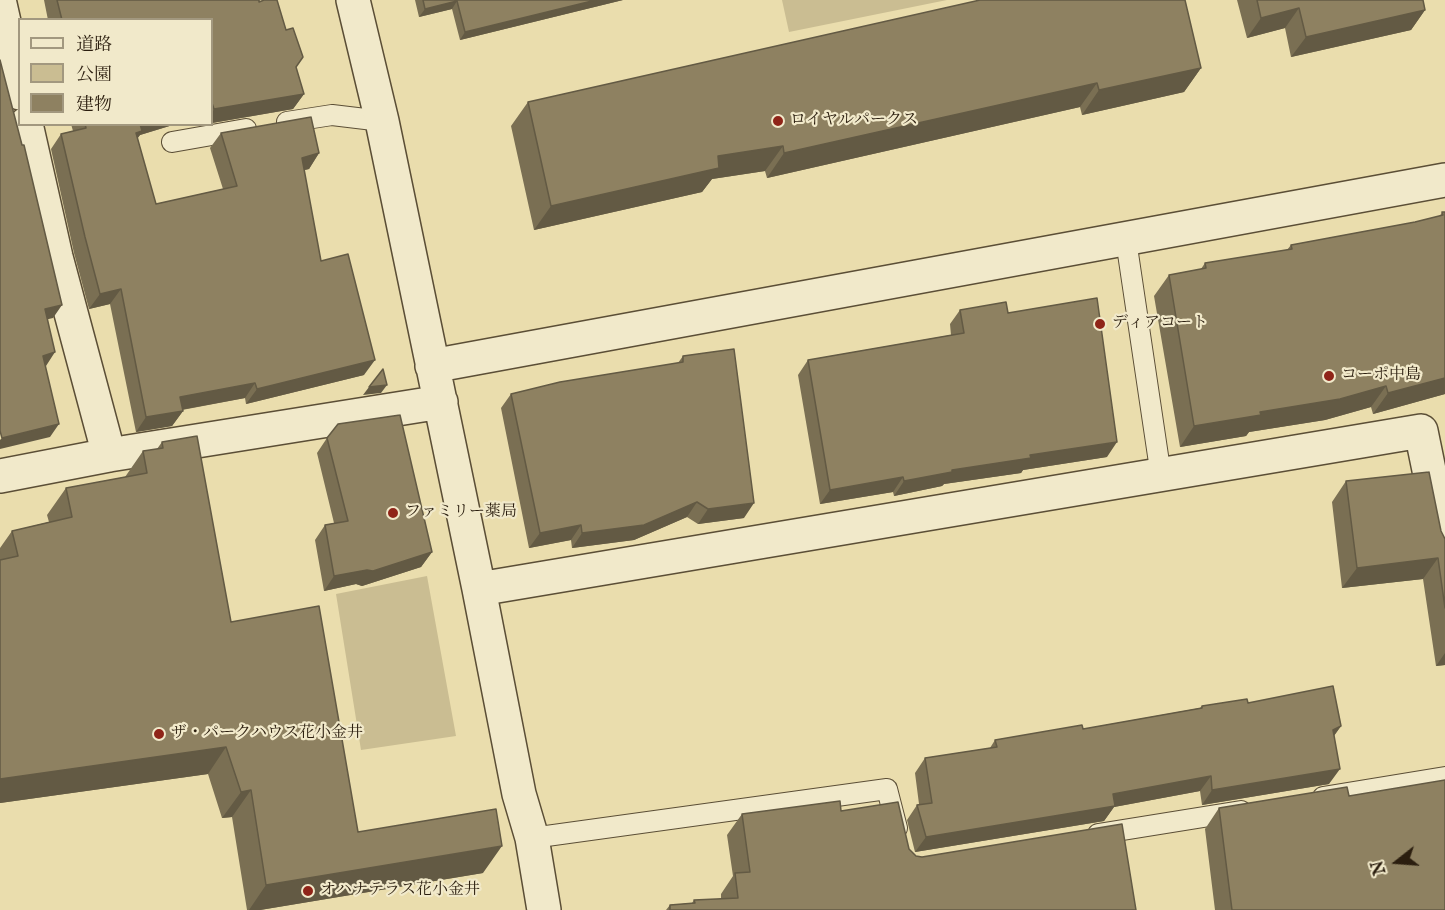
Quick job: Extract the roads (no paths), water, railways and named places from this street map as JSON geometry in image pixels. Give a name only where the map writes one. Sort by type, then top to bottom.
[{"type":"street","points":[[353,0],[382,121],[441,402],[519,794],[532,838],[544,910]]},
{"type":"street","points":[[0,4],[18,84]]},
{"type":"street","points":[[26,126],[56,257],[109,455]]},
{"type":"street","points":[[432,366],[1445,180]]},
{"type":"street","points":[[0,476],[109,455],[441,402]]},
{"type":"street","points":[[479,589],[1421,431],[1445,548]]},
{"type":"lane","points":[[172,142],[332,115],[382,121]]},
{"type":"lane","points":[[1126,240],[1161,476]]},
{"type":"lane","points":[[1305,800],[1445,777]]},
{"type":"lane","points":[[532,838],[887,789],[901,844]]},
{"type":"lane","points":[[1082,837],[1258,808]]},
{"type":"place","name":"ロイヤルパークス","points":[[778,121]]},
{"type":"place","name":"ディアコート","points":[[1100,324]]},
{"type":"place","name":"コーポ中島","points":[[1329,376]]},
{"type":"place","name":"ファミリー薬局","points":[[393,513]]},
{"type":"place","name":"ザ・パークハウス花小金井","points":[[159,734]]},
{"type":"place","name":"オハナテラス花小金井","points":[[308,891]]}]
